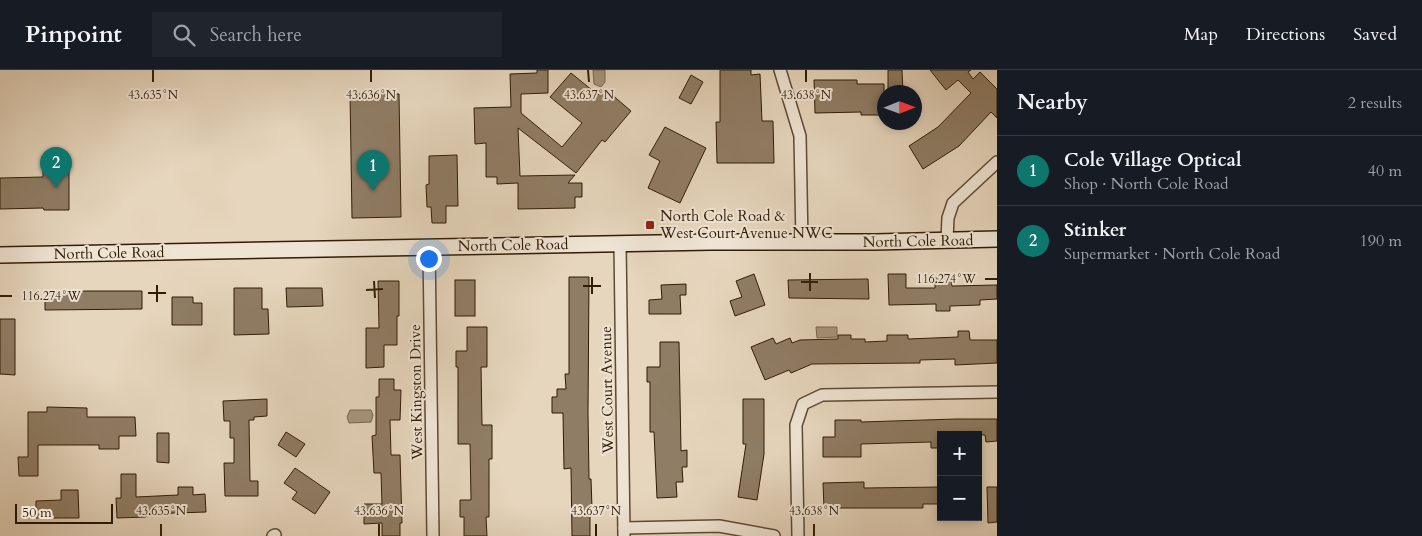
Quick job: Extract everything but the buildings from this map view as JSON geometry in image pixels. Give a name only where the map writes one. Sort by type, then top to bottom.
[{"type":"main road","name":"North Cole Road","points":[[0,255],[620,243],[802,243],[997,239]]},
{"type":"street","points":[[780,70],[800,136],[802,243]]},
{"type":"street","points":[[947,240],[948,218],[953,203],[997,162]]},
{"type":"street","name":"West Court Avenue","points":[[620,243],[624,532]]},
{"type":"street","name":"West Kingston Drive","points":[[429,247],[433,536]]},
{"type":"street","points":[[798,536],[796,424],[803,404],[822,395],[997,392]]},
{"type":"street","points":[[624,532],[719,526],[774,536]]},
{"type":"shaded area","points":[[593,70],[605,70],[605,82],[601,87],[594,84]]},
{"type":"shaded area","points":[[816,327],[837,327],[837,337],[817,338]]},
{"type":"shaded area","points":[[350,410],[371,410],[373,415],[371,422],[349,423],[347,417]]},
{"type":"place","name":"Stinker","points":[[56,188]]},
{"type":"place","name":"Cole Village Optical","points":[[373,191]]},
{"type":"place","name":"North Cole Road & West Court Avenue NWC","points":[[650,225]]}]
